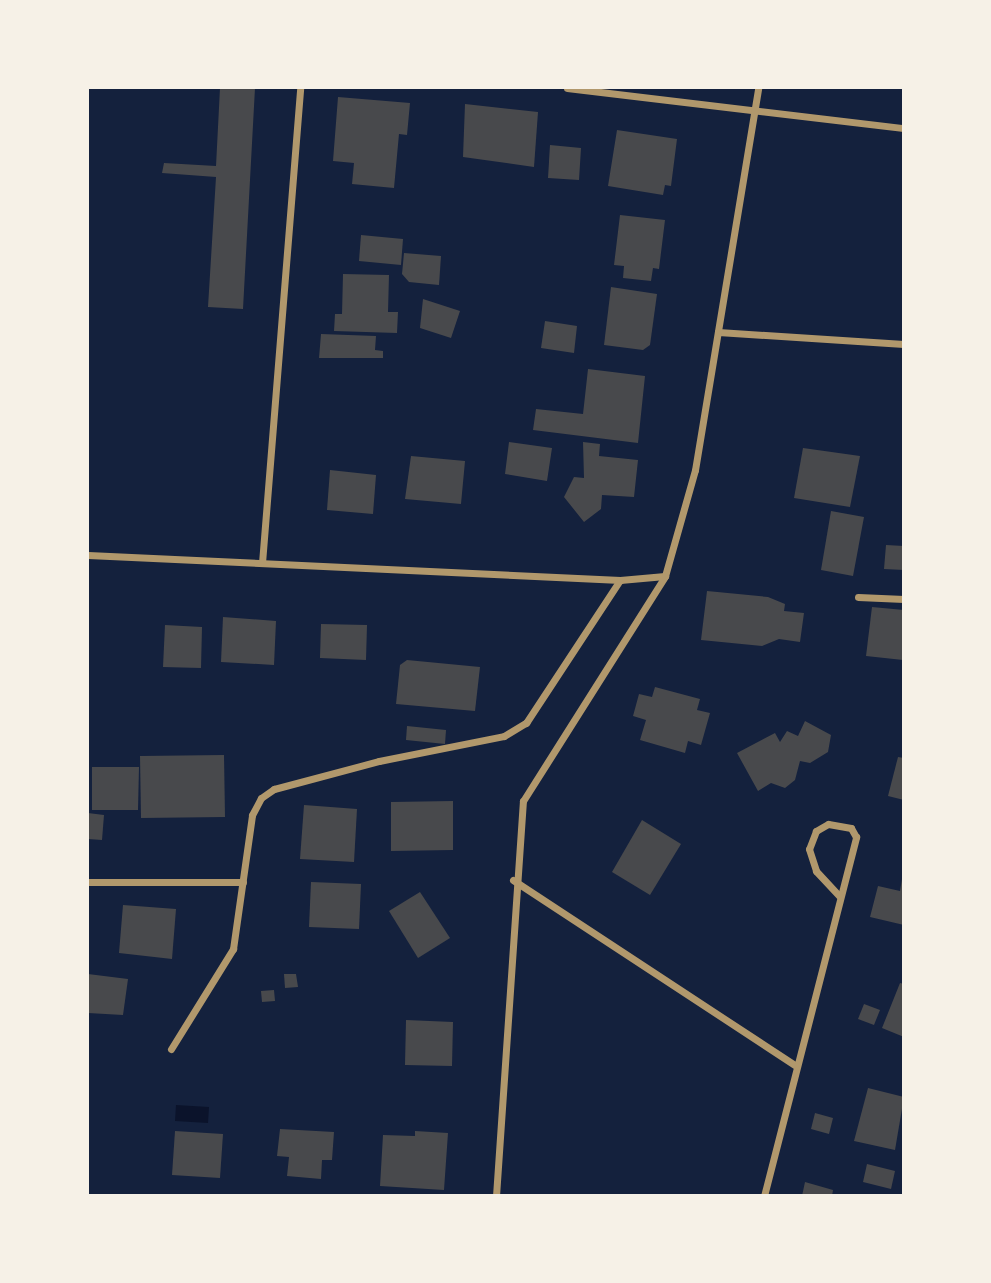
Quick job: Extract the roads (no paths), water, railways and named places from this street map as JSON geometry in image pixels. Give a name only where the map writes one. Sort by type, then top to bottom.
[{"type":"street","points":[[262,563],[300,88]]},
{"type":"street","points":[[567,88],[755,108],[904,128]]},
{"type":"street","points":[[496,1195],[513,880],[530,787],[665,576],[695,470],[758,88]]},
{"type":"street","points":[[718,332],[904,344]]},
{"type":"street","points":[[88,555],[620,580],[665,576]]},
{"type":"street","points":[[171,1049],[233,949],[252,815],[261,798],[274,789],[379,761],[504,736],[526,723],[620,580]]},
{"type":"street","points":[[858,597],[904,599]]},
{"type":"street","points":[[764,1195],[856,837],[851,828],[828,824],[816,831],[809,849],[816,871],[840,897]]},
{"type":"street","points":[[513,880],[796,1065]]},
{"type":"street","points":[[88,882],[243,882]]},
{"type":"water","points":[[176,1105],[209,1107],[208,1123],[175,1121]]}]
